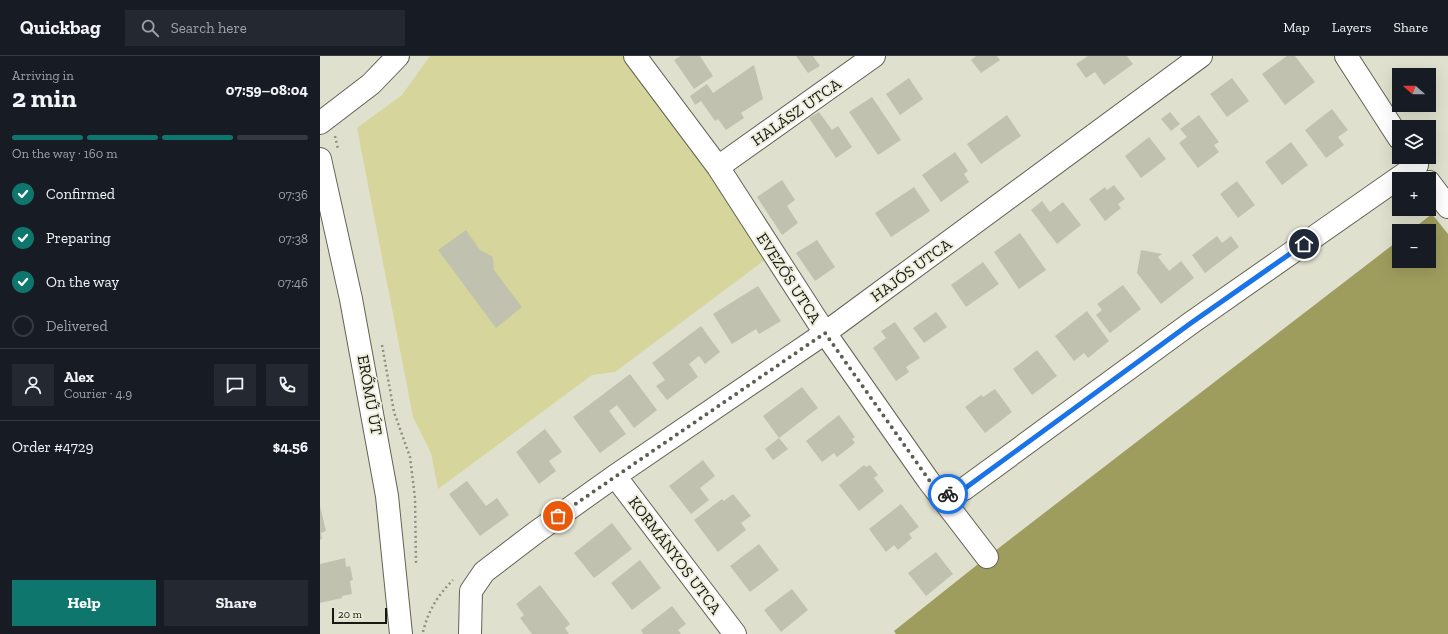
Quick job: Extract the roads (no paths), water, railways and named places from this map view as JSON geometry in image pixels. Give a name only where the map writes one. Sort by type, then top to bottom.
[{"type":"street","points":[[320,123],[371,84],[398,56]]},
{"type":"street","name":"EVEZŐS UTCA","points":[[635,56],[718,167],[825,333],[939,494],[987,557]]},
{"type":"street","name":"HALÁSZ UTCA","points":[[718,167],[874,56]]},
{"type":"street","name":"HAJÓS UTCA","points":[[470,634],[471,591],[484,572],[535,533],[615,476],[825,333],[1201,56]]},
{"type":"street","points":[[1346,56],[1392,127]]},
{"type":"street","name":"ERŐMŰ ÚT","points":[[320,159],[353,306],[382,464],[387,496],[401,634]]},
{"type":"street","points":[[939,494],[955,494],[964,489],[1191,323],[1421,171],[1448,208]]},
{"type":"street","name":"KORMÁNYOS UTCA","points":[[615,476],[735,634]]}]
